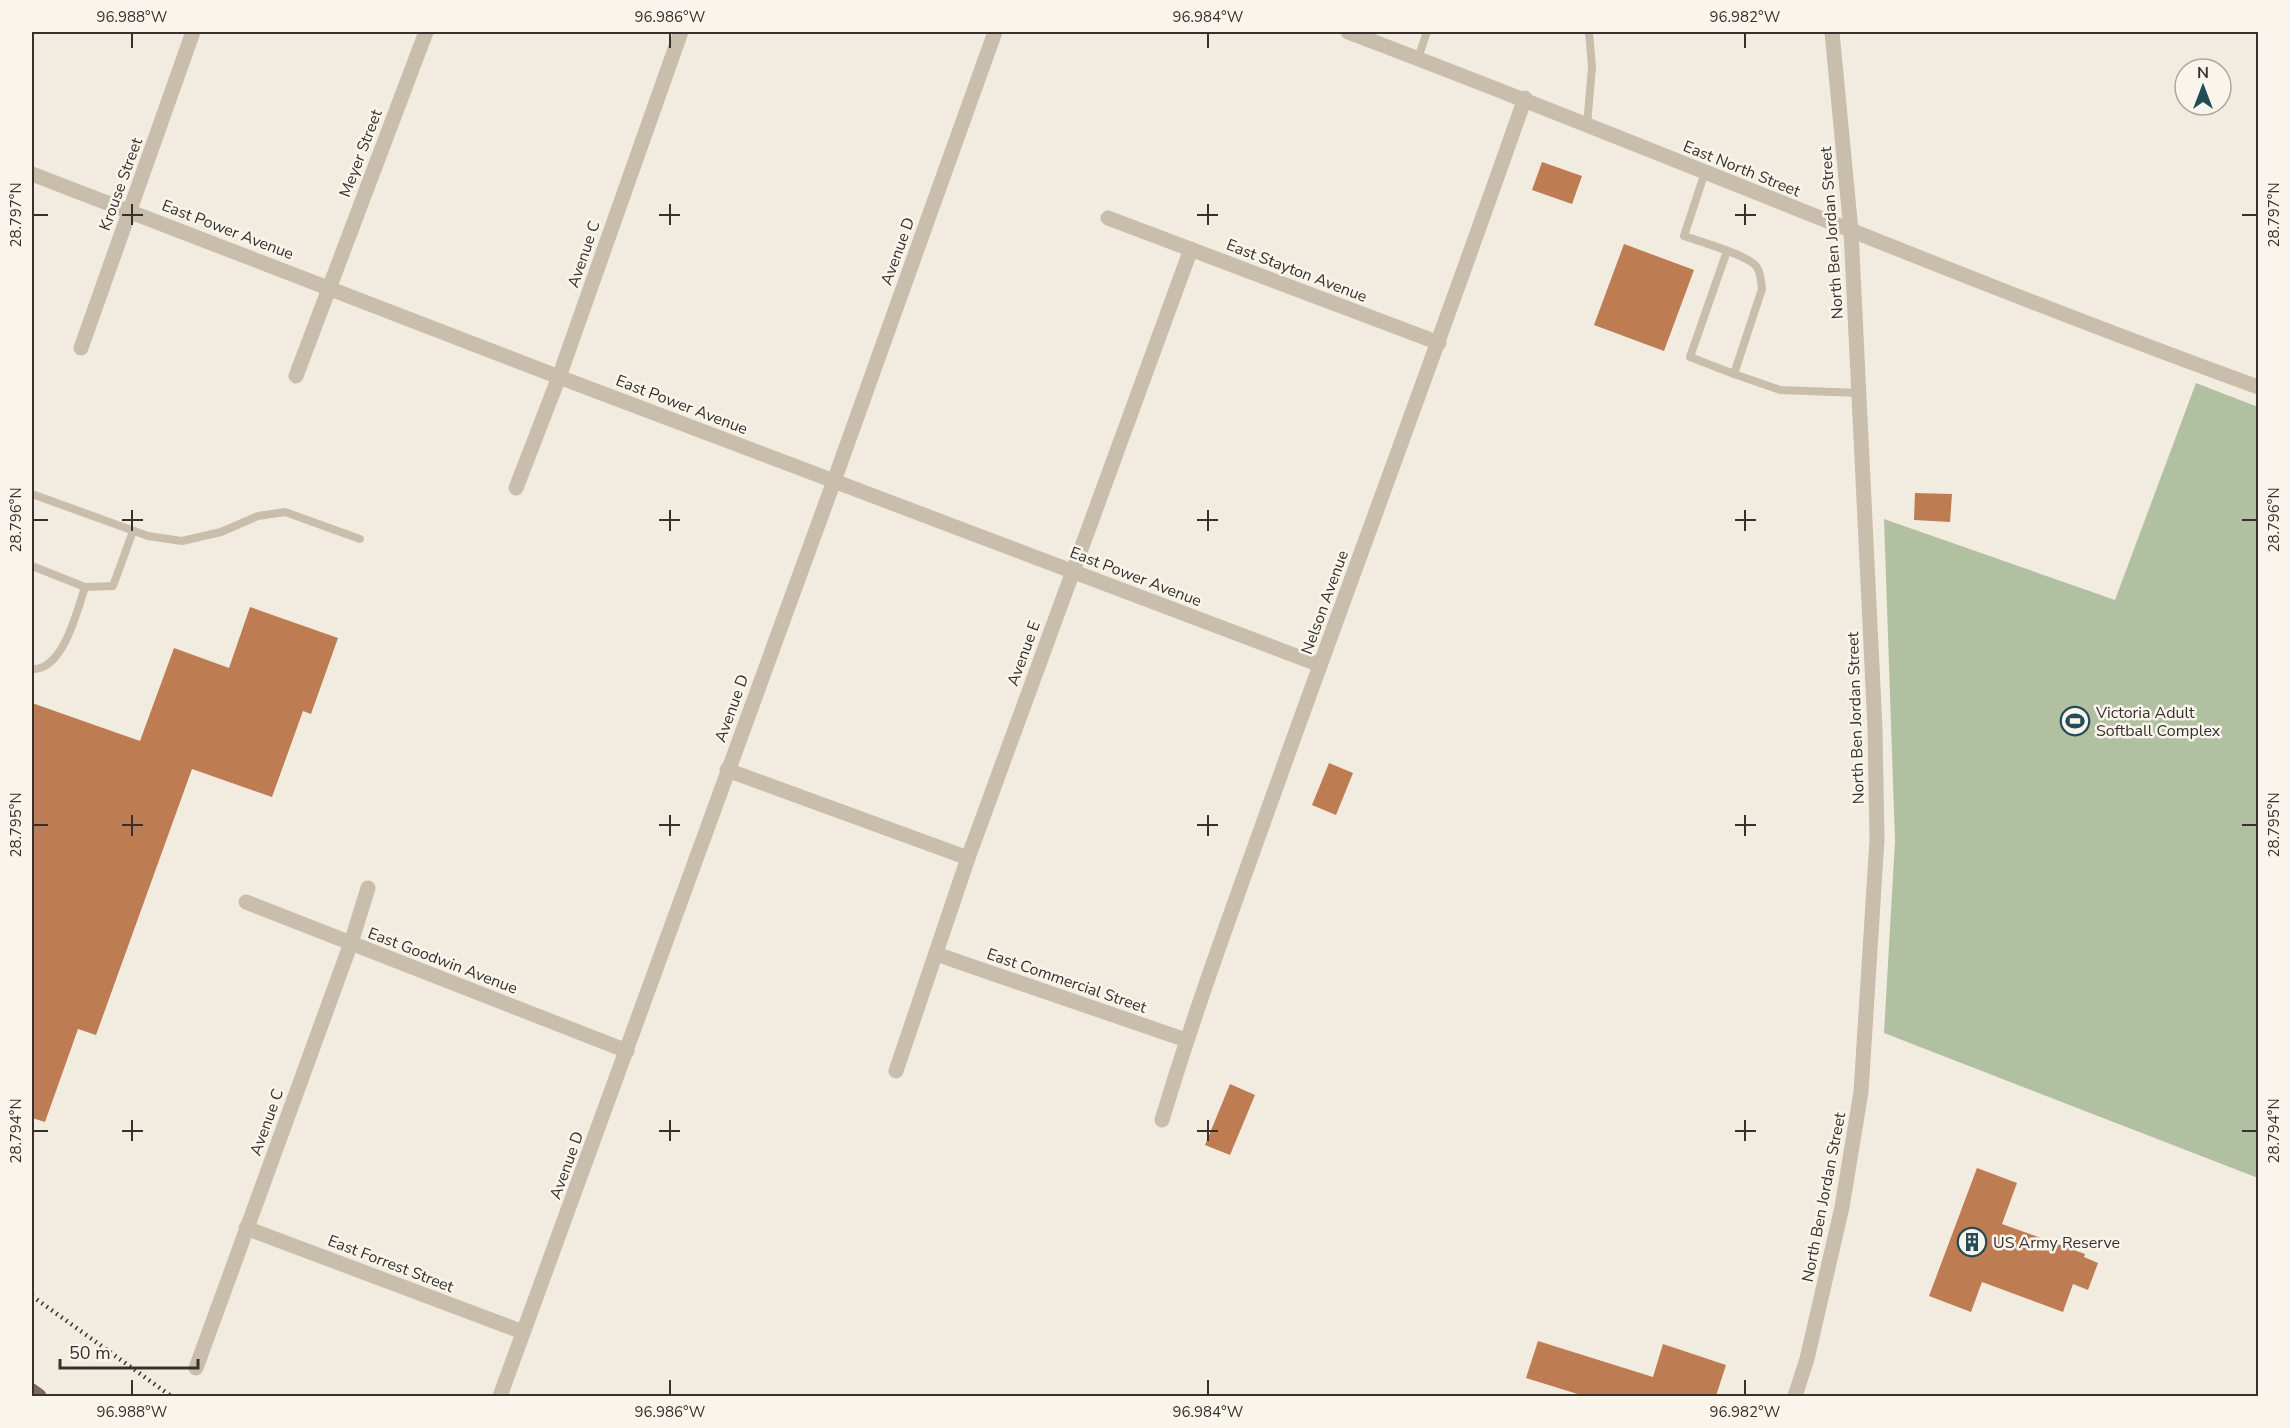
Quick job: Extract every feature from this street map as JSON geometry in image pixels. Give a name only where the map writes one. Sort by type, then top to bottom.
[{"type":"main road","points":[[32,1390],[39,1396]]},
{"type":"street","name":"Krouse Street","points":[[81,348],[193,32]]},
{"type":"street","name":"Meyer Street","points":[[296,376],[426,32]]},
{"type":"street","name":"Avenue C","points":[[516,488],[559,377],[681,32]]},
{"type":"street","name":"Avenue D","points":[[500,1396],[834,481],[995,32]]},
{"type":"street","name":"East North Street","points":[[1348,32],[1525,98],[1851,231],[2259,387]]},
{"type":"street","name":"North Ben Jordan Street","points":[[1795,1396],[1807,1359],[1842,1207],[1861,1092],[1877,840],[1875,728],[1851,231],[1833,32]]},
{"type":"street","name":"Nelson Avenue","points":[[1162,1120],[1186,1040],[1320,665],[1439,343],[1525,98]]},
{"type":"street","name":"East Power Avenue","points":[[32,174],[559,377],[1320,665]]},
{"type":"street","name":"East Stayton Avenue","points":[[1108,218],[1439,343]]},
{"type":"street","name":"Avenue E","points":[[896,1071],[968,858],[1191,249]]},
{"type":"street","points":[[727,770],[968,858]]},
{"type":"street","name":"Avenue C","points":[[196,1368],[351,944],[368,888]]},
{"type":"street","name":"East Goodwin Avenue","points":[[246,902],[627,1051]]},
{"type":"street","name":"East Commercial Street","points":[[936,954],[1186,1040]]},
{"type":"street","name":"East Forrest Street","points":[[246,1228],[523,1332]]},
{"type":"lane","points":[[1418,58],[1427,32]]},
{"type":"lane","points":[[1587,124],[1592,67],[1589,32]]},
{"type":"lane","points":[[1705,172],[1684,236],[1746,259],[1756,266],[1761,277],[1762,289],[1734,374]]},
{"type":"lane","points":[[1727,251],[1690,357],[1780,390],[1859,393]]},
{"type":"lane","points":[[32,494],[148,536],[182,541],[221,532],[258,516],[285,512],[360,539]]},
{"type":"lane","points":[[32,566],[85,587],[113,586],[133,531]]},
{"type":"lane","points":[[32,669],[38,670],[55,659],[72,625],[85,587]]},
{"type":"green space","name":"Victoria Adult Softball Complex","points":[[2196,383],[2258,407],[2258,1178],[1884,1033],[1895,841],[1884,519],[2115,600]]},
{"type":"building","points":[[1542,162],[1582,176],[1572,204],[1532,190]]},
{"type":"building","points":[[1624,244],[1694,270],[1664,351],[1594,325]]},
{"type":"building","points":[[1915,493],[1952,494],[1950,522],[1914,520]]},
{"type":"building","points":[[250,607],[338,638],[311,714],[303,711],[272,797],[192,769],[96,1035],[78,1029],[45,1122],[32,1118],[32,703],[140,741],[174,648],[229,668]]},
{"type":"building","points":[[1329,763],[1353,773],[1336,815],[1312,805]]},
{"type":"building","points":[[1230,1084],[1255,1095],[1230,1155],[1205,1145]]},
{"type":"building","name":"US Army Reserve","points":[[1977,1168],[2017,1183],[2002,1224],[2085,1254],[2084,1257],[2098,1263],[2088,1290],[2073,1284],[2063,1312],[1982,1282],[1971,1312],[1929,1296]]},
{"type":"building","points":[[1538,1341],[1653,1377],[1663,1344],[1726,1365],[1716,1396],[1584,1396],[1526,1378]]},
{"type":"railway","points":[[32,1296],[171,1396]]},
{"type":"place","name":"Victoria Adult Softball Complex","points":[[2075,721]]},
{"type":"place","name":"US Army Reserve","points":[[1972,1242]]}]
